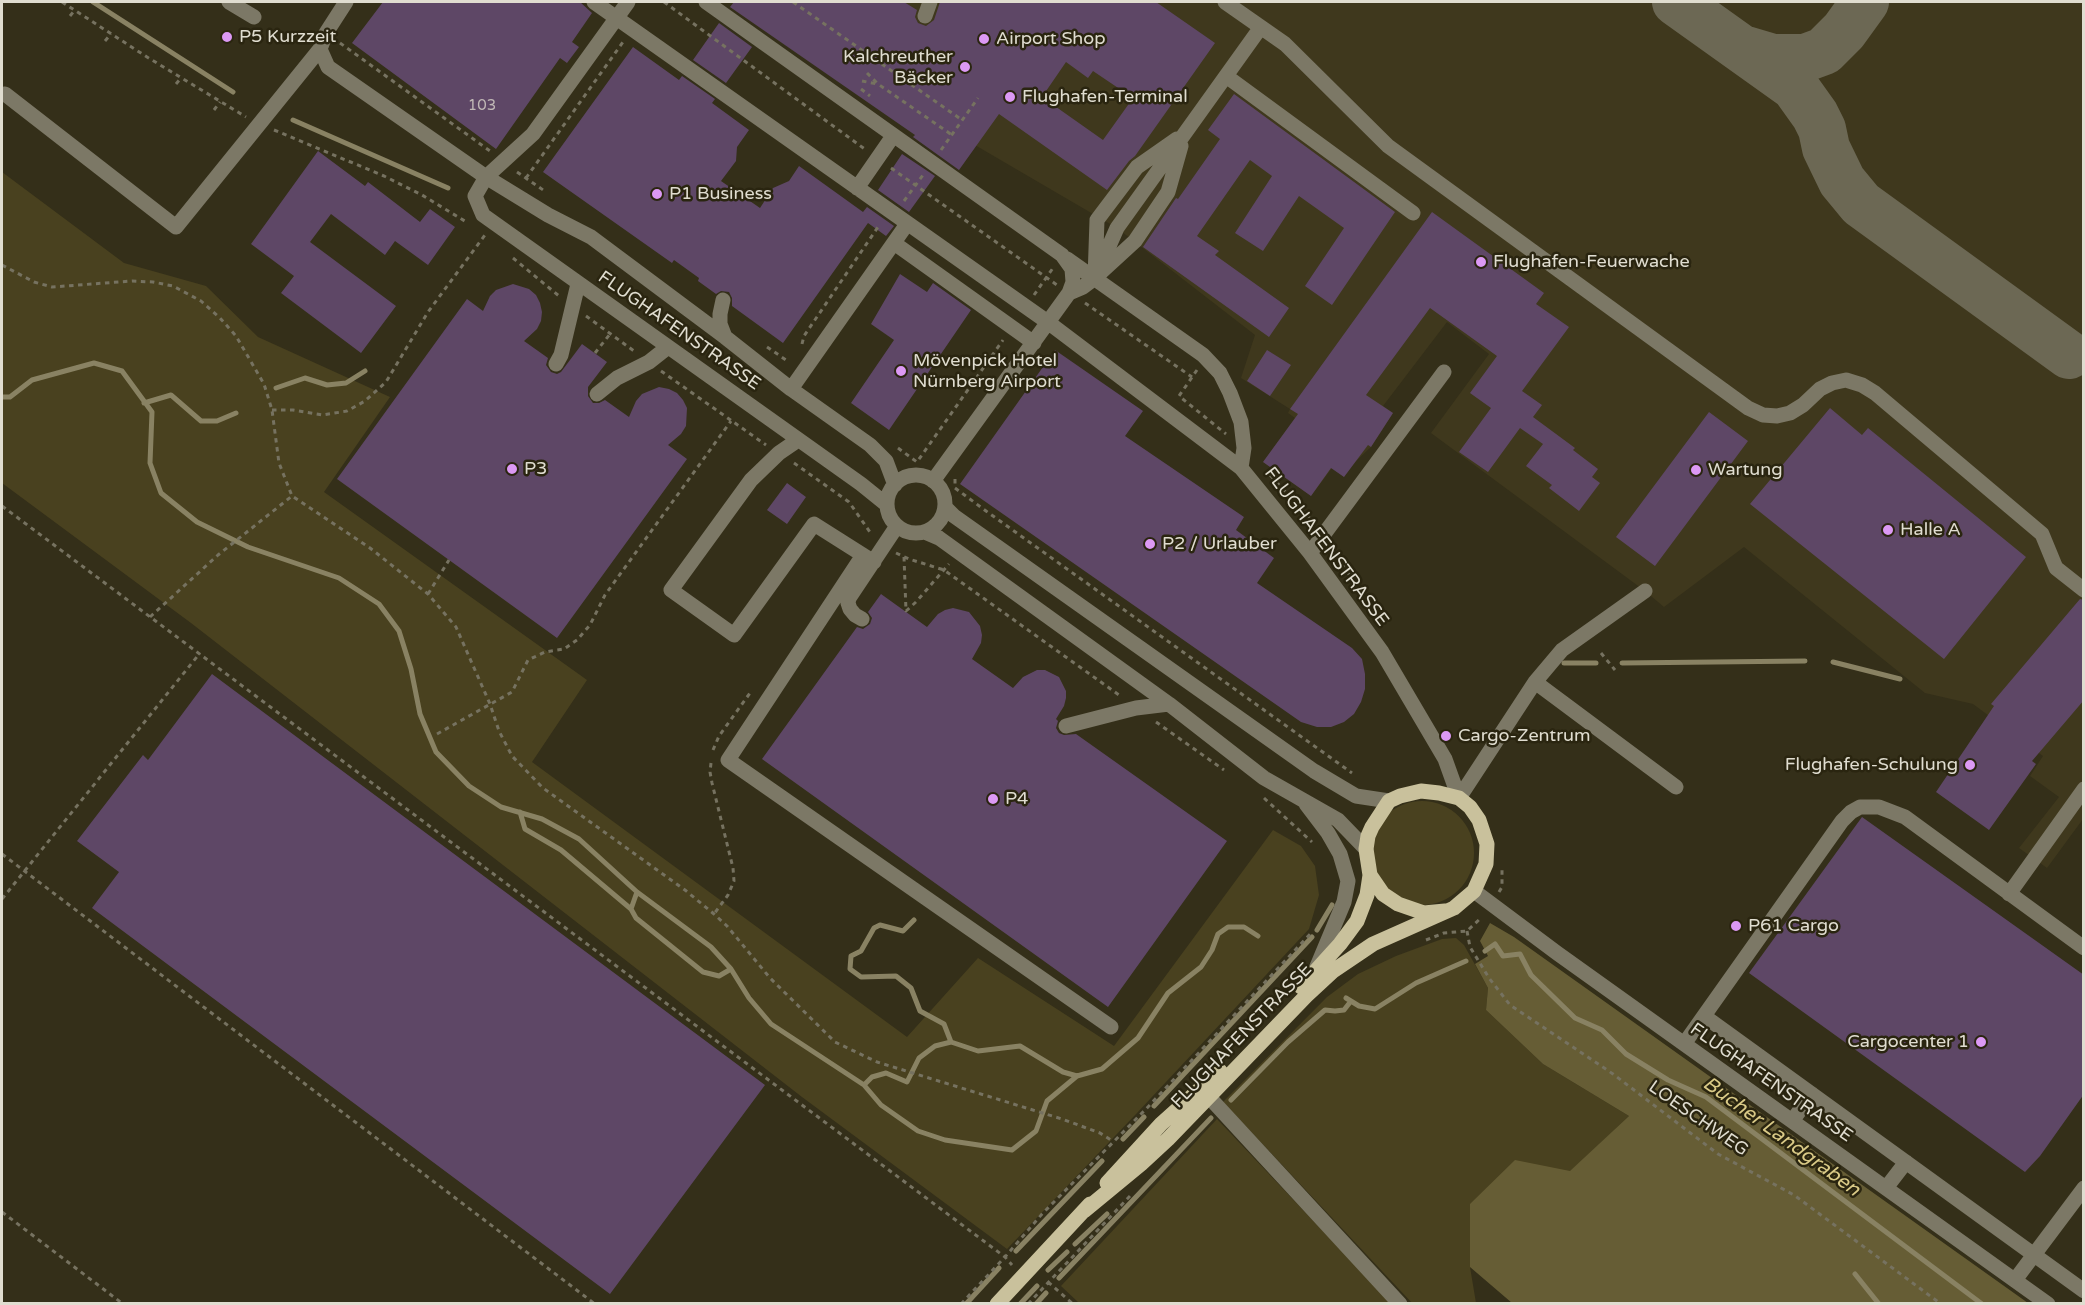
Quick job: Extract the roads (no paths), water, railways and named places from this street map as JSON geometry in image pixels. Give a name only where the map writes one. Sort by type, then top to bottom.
[{"type":"main road","points":[[1389,801],[1422,791],[1459,798]]},
{"type":"main road","name":"FLUGHAFENSTRASSE","points":[[1084,1211],[1141,1164],[1306,996],[1342,963],[1373,944],[1422,924],[1461,903],[1474,891],[1486,864],[1486,844],[1479,820],[1470,807],[1459,798]]},
{"type":"main road","name":"FLUGHAFENSTRASSE","points":[[997,1304],[1084,1211],[1147,1137],[1213,1079],[1340,944],[1357,921],[1367,895],[1370,875],[1366,849],[1372,827],[1389,801]]},
{"type":"main road","points":[[1370,875],[1383,894],[1398,904],[1424,913],[1445,911]]},
{"type":"street","points":[[229,2],[254,17]]},
{"type":"street","points":[[5,94],[176,227],[321,49],[326,33],[346,2]]},
{"type":"street","name":"FLUGHAFENSTRASSE","points":[[594,2],[1049,323],[1241,468],[1310,553],[1382,652],[1445,759],[1459,798]]},
{"type":"street","points":[[486,177],[533,134],[628,2]]},
{"type":"street","points":[[706,2],[1206,358],[1220,373],[1241,423],[1244,448],[1241,468]]},
{"type":"street","points":[[1225,2],[1285,44],[1388,147],[1748,408],[1763,415],[1777,416],[1790,413],[1803,405],[1820,389],[1846,380],[1875,393],[2042,534],[2056,568],[2084,590]]},
{"type":"street","points":[[1095,278],[1117,228],[1261,27]]},
{"type":"street","name":"FLUGHAFENSTRASSE","points":[[321,49],[328,67],[486,177],[548,215],[591,237],[791,389],[870,445],[886,461],[895,484]]},
{"type":"street","points":[[1226,76],[1413,213]]},
{"type":"street","points":[[1069,293],[1083,288],[1135,241],[1168,192],[1185,134]]},
{"type":"street","points":[[1095,278],[1098,220],[1137,166],[1185,134]]},
{"type":"street","points":[[857,188],[893,136]]},
{"type":"street","name":"FLUGHAFENSTRASSE","points":[[486,177],[475,196],[483,215],[861,484],[887,505],[888,513],[897,526],[910,532],[925,532],[939,538],[1168,704],[1264,778],[1338,820],[1366,849]]},
{"type":"street","points":[[791,389],[907,224]]},
{"type":"street","points":[[894,243],[1034,343]]},
{"type":"street","points":[[933,481],[1069,293],[1073,282],[1072,269],[1062,255]]},
{"type":"street","points":[[556,364],[561,355],[578,284]]},
{"type":"street","points":[[723,300],[720,314],[725,337]]},
{"type":"street","points":[[597,394],[617,378],[649,362],[668,347]]},
{"type":"street","points":[[1310,553],[1444,372]]},
{"type":"street","points":[[798,440],[779,453],[752,480],[671,590],[734,635],[814,524],[868,559]]},
{"type":"street","points":[[887,505],[895,484],[909,476],[925,477],[933,481],[942,492],[945,507],[939,522],[925,532]]},
{"type":"street","points":[[945,507],[954,516],[1314,771],[1356,796],[1389,801]]},
{"type":"street","points":[[897,526],[884,548],[868,559],[728,760],[1111,1027]]},
{"type":"street","points":[[862,619],[855,615],[848,603],[868,559]]},
{"type":"street","points":[[1459,798],[1535,682],[1562,650],[1645,591]]},
{"type":"street","points":[[1535,682],[1676,787]]},
{"type":"street","points":[[1065,726],[1136,708],[1168,704]]},
{"type":"street","points":[[2009,894],[2084,789]]},
{"type":"street","name":"FLUGHAFENSTRASSE","points":[[1303,799],[1341,854],[1348,881],[1344,902],[1314,974]]},
{"type":"street","points":[[1684,1044],[1842,821],[1860,807],[1879,807],[1905,817],[2084,948]]},
{"type":"street","name":"FLUGHAFENSTRASSE","points":[[1474,891],[2048,1304]]},
{"type":"street","points":[[1704,1016],[2084,1291]]},
{"type":"street","points":[[1792,1121],[1812,1094]]},
{"type":"street","points":[[1209,1097],[1400,1304]]},
{"type":"street","points":[[1886,1188],[1906,1162]]},
{"type":"street","points":[[2015,1280],[2084,1188]]},
{"type":"waterway","name":"Bucher Landgraben","points":[[93,2],[233,92]]},
{"type":"waterway","name":"Bucher Landgraben","points":[[293,120],[448,188]]},
{"type":"waterway","name":"Bucher Landgraben","points":[[2,397],[10,397],[32,380],[94,363],[122,371],[152,412],[150,463],[161,493],[197,522],[248,547],[339,578],[379,604],[399,631],[411,669],[420,714],[436,752],[469,786],[501,807],[542,819],[579,839],[637,892],[711,947],[731,969],[749,998],[771,1024],[864,1085],[872,1077],[886,1073],[907,1082],[919,1058],[935,1046],[951,1042],[978,1051],[1020,1046],[1063,1072],[1077,1076],[1102,1069],[1138,1038],[1168,993],[1201,967],[1212,950],[1218,934],[1228,927],[1244,927],[1258,936]]},
{"type":"waterway","points":[[276,388],[305,378],[327,385],[346,383],[365,371]]},
{"type":"waterway","points":[[144,403],[171,395],[201,421],[217,421],[236,413]]},
{"type":"waterway","points":[[1622,663],[1805,661]]},
{"type":"waterway","points":[[1833,662],[1900,679]]},
{"type":"waterway","points":[[1564,663],[1596,663]]},
{"type":"waterway","name":"Bucher Landgraben","points":[[520,812],[525,829],[561,850],[631,909]]},
{"type":"waterway","name":"Bucher Landgraben","points":[[637,892],[631,909],[636,918],[703,972],[719,976],[731,969]]},
{"type":"waterway","points":[[1317,930],[1332,905]]},
{"type":"waterway","points":[[914,920],[903,931],[880,925],[874,928],[861,951],[851,956],[850,969],[861,977],[896,976],[911,988],[920,1011],[944,1024],[951,1042]]},
{"type":"waterway","points":[[1154,1106],[1312,937]]},
{"type":"waterway","name":"Bucher Landgraben","points":[[1485,951],[1495,944],[1503,956],[1520,954],[1531,975],[1575,1018],[1602,1030],[1626,1054],[1668,1080],[1706,1097],[1982,1304]]},
{"type":"waterway","name":"Bucher Landgraben","points":[[1346,998],[1359,1006],[1375,1009],[1416,983],[1466,961]]},
{"type":"waterway","points":[[1231,1100],[1288,1042],[1325,1010],[1344,1010],[1351,1001]]},
{"type":"waterway","name":"Bucher Landgraben","points":[[864,1085],[881,1105],[918,1131],[945,1140],[1012,1150],[1036,1131],[1047,1101],[1077,1076]]},
{"type":"waterway","points":[[1123,1139],[1144,1117]]},
{"type":"waterway","points":[[1059,1278],[1211,1118]]},
{"type":"waterway","points":[[1016,1251],[1102,1161]]},
{"type":"waterway","points":[[1075,1244],[1107,1214]]},
{"type":"waterway","points":[[1048,1270],[1067,1252]]},
{"type":"waterway","points":[[966,1304],[999,1268]]},
{"type":"waterway","points":[[1855,1274],[1879,1304]]},
{"type":"waterway","points":[[1020,1304],[1037,1286]]},
{"type":"waterway","points":[[1036,1304],[1046,1293]]},
{"type":"place","name":"P5 Kurzzeit","points":[[227,37]]},
{"type":"place","name":"Airport Shop","points":[[984,39]]},
{"type":"place","name":"Kalchreuther Bäcker","points":[[965,67]]},
{"type":"place","name":"Flughafen-Terminal","points":[[1010,97]]},
{"type":"place","name":"P1 Business","points":[[657,194]]},
{"type":"place","name":"Flughafen-Feuerwache","points":[[1481,262]]},
{"type":"place","name":"Mövenpick Hotel Nürnberg Airport","points":[[901,371]]},
{"type":"place","name":"P3","points":[[512,469]]},
{"type":"place","name":"Wartung","points":[[1696,470]]},
{"type":"place","name":"Halle A","points":[[1888,530]]},
{"type":"place","name":"P2 / Urlauber","points":[[1150,544]]},
{"type":"place","name":"Cargo-Zentrum","points":[[1446,736]]},
{"type":"place","name":"Flughafen-Schulung","points":[[1970,765]]},
{"type":"place","name":"P4","points":[[993,799]]},
{"type":"place","name":"P61 Cargo","points":[[1736,926]]},
{"type":"place","name":"Cargocenter 1","points":[[1981,1042]]}]
